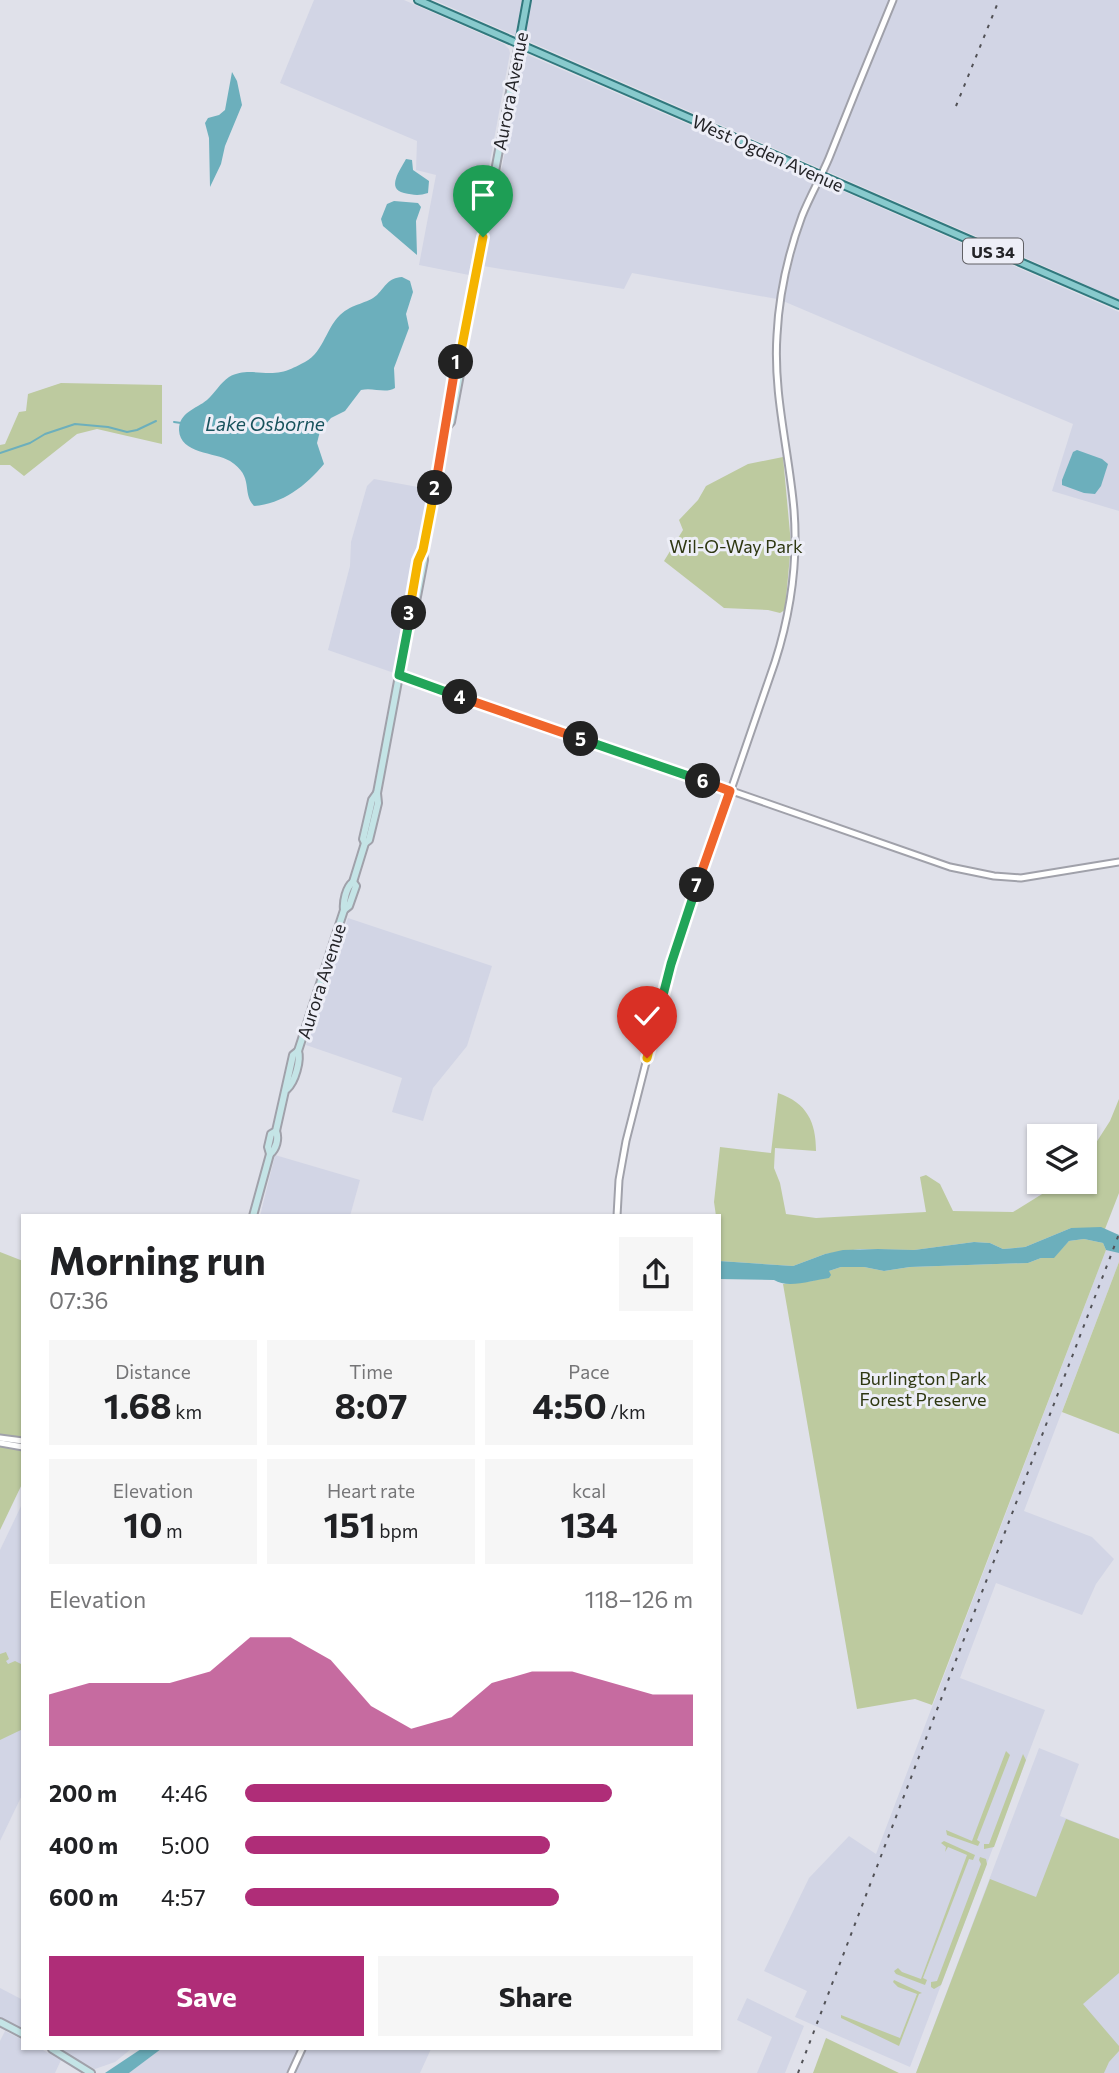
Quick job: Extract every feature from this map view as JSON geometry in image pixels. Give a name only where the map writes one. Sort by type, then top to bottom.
[{"type":"main road","name":"West Ogden Avenue","points":[[418,0],[1119,306]]},
{"type":"main road","name":"Aurora Avenue","points":[[254,1214],[270,1154],[274,1151],[278,1137],[275,1131],[300,1055],[298,1051],[344,910],[349,906],[356,886],[354,882],[365,843],[363,839],[372,800],[377,793],[410,617],[414,612],[424,560],[423,550],[446,428],[451,422],[464,353],[462,346],[527,0]]},
{"type":"main road","points":[[0,2022],[21,2033]]},
{"type":"main road","points":[[56,2050],[89,2072]]},
{"type":"street","points":[[617,1214],[624,1149],[671,964],[775,662],[791,596],[795,532],[778,388],[777,334],[783,282],[803,215],[893,0]]},
{"type":"street","points":[[399,675],[950,867],[1003,877],[1040,876],[1119,862]]},
{"type":"street","points":[[0,1438],[21,1441]]},
{"type":"street","points":[[0,1443],[21,1447]]},
{"type":"street","points":[[291,2073],[302,2050]]},
{"type":"shaded area","points":[[314,0],[404,0],[504,44],[509,49],[469,275],[419,265],[436,175],[416,170],[417,141],[280,83]]},
{"type":"shaded area","points":[[434,0],[1119,0],[1119,300],[1051,269]]},
{"type":"shaded area","points":[[528,55],[815,179],[786,255],[777,299],[632,273],[624,289],[483,266],[522,62]]},
{"type":"shaded area","points":[[822,182],[1119,312],[1119,511],[1052,491],[1073,424],[783,301],[797,244],[808,211]]},
{"type":"shaded area","points":[[374,479],[429,489],[394,673],[328,650],[350,566],[351,542],[367,486]]},
{"type":"shaded area","points":[[348,918],[492,966],[467,1046],[433,1088],[423,1121],[392,1112],[402,1078],[306,1045]]},
{"type":"shaded area","points":[[275,1155],[360,1180],[351,1214],[260,1214]]},
{"type":"shaded area","points":[[1106,1250],[1119,1253],[1119,1262],[1024,1511],[1092,1537],[1114,1559],[1096,1584],[1082,1615],[996,1583],[960,1678],[1045,1710],[910,2067],[795,2017],[807,1991],[764,1971],[809,1878],[849,1836],[876,1854]]},
{"type":"shaded area","points":[[21,1506],[21,1797],[0,1841],[0,1550]]},
{"type":"shaded area","points":[[1039,1748],[1079,1764],[1060,1816],[1119,1839],[1119,2073],[916,2073]]},
{"type":"shaded area","points":[[0,1988],[21,1999],[21,2030],[0,2019]]},
{"type":"shaded area","points":[[747,1998],[804,2026],[785,2073],[757,2073],[772,2037],[737,2020]]},
{"type":"shaded area","points":[[5,2031],[21,2039],[21,2050],[43,2050],[61,2060],[55,2073],[0,2073],[0,2041]]},
{"type":"shaded area","points":[[60,2050],[130,2050],[115,2062],[95,2069]]},
{"type":"shaded area","points":[[160,2050],[431,2050],[420,2073],[129,2073]]},
{"type":"green space","points":[[61,383],[162,385],[162,444],[97,429],[77,434],[24,476],[10,465],[0,465],[0,445],[5,444],[19,412],[26,411],[28,394]]},
{"type":"green space","name":"Wil-O-Way Park","points":[[783,457],[791,544],[785,610],[780,613],[724,608],[664,561],[683,530],[679,520],[698,500],[706,486],[748,464]]},
{"type":"green space","points":[[778,1093],[803,1108],[812,1123],[816,1141],[816,1151],[775,1148],[774,1168],[786,1214],[816,1218],[926,1212],[920,1177],[926,1175],[940,1184],[953,1211],[1013,1212],[1042,1194],[1097,1194],[1097,1141],[1110,1121],[1119,1099],[1119,1193],[1105,1229],[1071,1228],[1025,1247],[1003,1249],[990,1243],[974,1242],[914,1250],[860,1249],[825,1254],[793,1266],[721,1261],[721,1214],[716,1214],[714,1202],[720,1147],[771,1153]]},
{"type":"green space","name":"Burlington Park Forest Preserve","points":[[1084,1239],[1103,1243],[1106,1250],[932,1705],[915,1699],[857,1709],[783,1284],[813,1281],[841,1267],[864,1267],[884,1271],[910,1267],[1028,1263],[1054,1257],[1069,1241]]},
{"type":"green space","points":[[0,1252],[21,1260],[21,1438],[0,1435]]},
{"type":"green space","points":[[1119,1262],[1119,1434],[1062,1412]]},
{"type":"green space","points":[[0,1446],[21,1449],[21,1486],[0,1530]]},
{"type":"green space","points":[[6,1652],[8,1664],[15,1661],[21,1664],[21,1730],[0,1740],[0,1654]]},
{"type":"green space","points":[[1006,1751],[1010,1755],[977,1840],[980,1842],[978,1846],[947,1835],[946,1830],[972,1841]]},
{"type":"green space","points":[[1023,1754],[1026,1760],[994,1847],[984,1849],[984,1844],[989,1844]]},
{"type":"green space","points":[[1066,1819],[1119,1839],[1119,1973],[1083,2004],[1119,2046],[1119,2051],[1104,2073],[916,2073],[990,1879],[1036,1897]]},
{"type":"green space","points":[[944,1841],[975,1855],[973,1860],[969,1859],[923,1978],[927,1980],[925,1985],[894,1971],[898,1968],[921,1979],[967,1855],[948,1847],[945,1852],[946,1847],[941,1843]]},
{"type":"green space","points":[[980,1857],[986,1859],[987,1864],[941,1985],[934,1989],[931,1982],[937,1981],[981,1864]]},
{"type":"green space","points":[[894,1980],[922,1993],[919,1994],[899,2046],[841,2018],[841,2015],[900,2038],[917,1994],[898,1987]]},
{"type":"green space","points":[[826,2038],[899,2073],[813,2073]]},
{"type":"water","points":[[232,72],[237,81],[242,105],[210,187],[209,138],[205,123],[208,118],[225,110]]},
{"type":"water","points":[[406,159],[412,160],[413,170],[429,181],[428,193],[410,194],[396,188],[396,179]]},
{"type":"water","points":[[394,201],[418,203],[421,207],[416,221],[417,255],[383,226],[381,219],[387,204]]},
{"type":"water","name":"Lake Osborne","points":[[402,277],[410,281],[413,292],[406,314],[409,328],[394,368],[395,388],[361,390],[345,411],[331,418],[320,431],[317,443],[324,464],[309,480],[284,498],[254,506],[238,467],[224,458],[185,444],[179,430],[182,419],[207,400],[229,377],[249,372],[284,371],[309,360],[340,315],[373,298],[390,281]]},
{"type":"water","points":[[1077,450],[1108,464],[1101,486],[1095,494],[1062,485],[1073,452]]},
{"type":"water","points":[[1101,1227],[1119,1235],[1119,1253],[1106,1250],[1103,1243],[1084,1239],[1069,1241],[1054,1258],[1041,1258],[1028,1263],[910,1267],[884,1271],[864,1267],[841,1267],[829,1271],[829,1278],[793,1284],[774,1280],[721,1279],[721,1261],[793,1266],[843,1250],[914,1250],[974,1242],[990,1243],[1003,1249],[1025,1247],[1071,1228]]},
{"type":"water","points":[[140,2050],[160,2050],[129,2073],[105,2073]]},
{"type":"waterway","points":[[0,453],[75,424],[127,432],[156,421]]},
{"type":"waterway","points":[[174,422],[181,423]]},
{"type":"railway","points":[[956,106],[999,0]]},
{"type":"railway","points":[[798,2073],[1119,1234]]},
{"type":"route","points":[[483,237],[462,346],[457,354],[445,415],[446,428],[423,550],[418,561],[408,611],[410,617],[399,675],[730,791],[679,938],[647,1058]]}]
